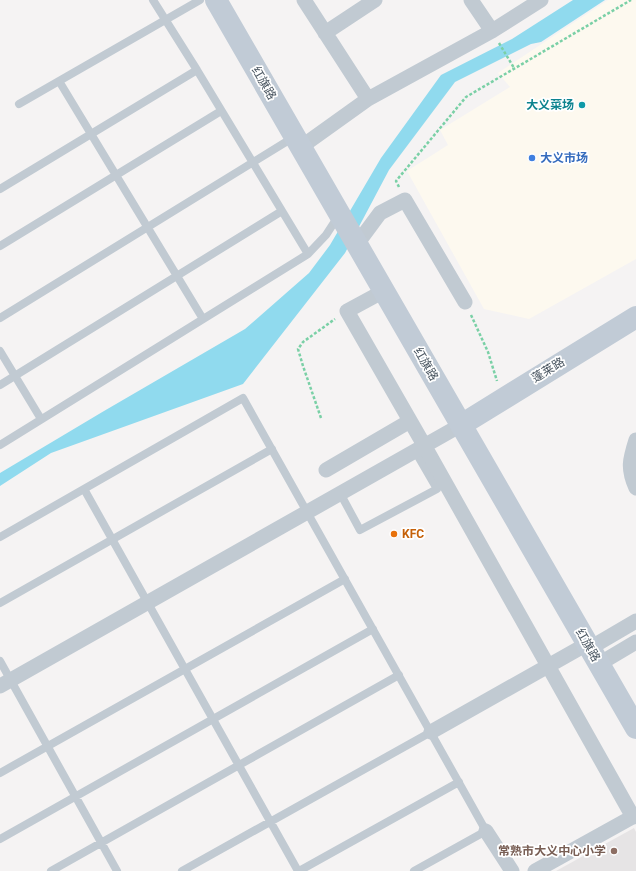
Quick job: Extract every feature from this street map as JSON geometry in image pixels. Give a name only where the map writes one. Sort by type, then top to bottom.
[{"type":"street","name":"红旗路","points":[[216,0],[636,728]]},
{"type":"street","points":[[304,0],[368,99]]},
{"type":"street","points":[[325,33],[375,0]]},
{"type":"street","points":[[471,0],[492,31]]},
{"type":"street","points":[[298,141],[368,99],[492,31],[541,0]]},
{"type":"street","points":[[355,241],[380,213],[405,200],[465,302]]},
{"type":"street","points":[[384,291],[347,311],[410,421],[420,448],[634,816],[535,871]]},
{"type":"street","name":"蓬莱路","points":[[461,425],[502,398],[636,317]]},
{"type":"street","points":[[326,470],[410,421]]},
{"type":"street","points":[[5,683],[461,425]]},
{"type":"street","points":[[636,440],[629,460],[632,480],[636,488]]},
{"type":"street","points":[[592,652],[636,621]]},
{"type":"street","points":[[431,732],[548,666],[592,652],[636,642]]},
{"type":"street","points":[[486,830],[512,871]]},
{"type":"lane","points":[[153,0],[308,254]]},
{"type":"lane","points":[[19,104],[200,0]]},
{"type":"lane","points":[[0,189],[197,70]]},
{"type":"lane","points":[[59,81],[203,319]]},
{"type":"lane","points":[[0,246],[221,110]]},
{"type":"lane","points":[[0,318],[252,162],[298,141]]},
{"type":"lane","points":[[0,385],[282,211]]},
{"type":"lane","points":[[0,445],[308,254],[341,216]]},
{"type":"lane","points":[[0,351],[41,419]]},
{"type":"lane","points":[[0,537],[244,398],[486,830],[414,871]]},
{"type":"lane","points":[[340,494],[360,530],[437,488],[420,448]]},
{"type":"lane","points":[[0,603],[272,449]]},
{"type":"lane","points":[[84,490],[298,871],[459,782]]},
{"type":"lane","points":[[0,773],[345,578]]},
{"type":"lane","points":[[0,839],[373,629]]},
{"type":"lane","points":[[0,661],[5,683],[47,746],[117,871]]},
{"type":"lane","points":[[51,871],[399,675]]},
{"type":"lane","points":[[182,871],[431,732]]},
{"type":"path","points":[[405,200],[396,181],[466,96],[631,0]]},
{"type":"path","points":[[492,31],[514,68]]},
{"type":"path","points":[[465,302],[488,352],[502,398]]},
{"type":"path","points":[[321,418],[298,349],[304,342],[347,311]]},
{"type":"shaded area","name":"大义市场","points":[[608,0],[636,0],[636,259],[529,319],[484,309],[407,171],[448,145],[440,130],[510,87],[498,73]]},
{"type":"shaded area","name":"常熟市大义中心小学","points":[[634,828],[636,832],[636,871],[556,871]]},
{"type":"water","points":[[573,0],[605,0],[541,42],[531,44],[455,82],[389,170],[345,253],[243,384],[51,453],[0,486],[0,473],[245,329],[309,273],[330,245],[381,158],[441,75],[512,39]]},
{"type":"place","name":"大义菜场","points":[[582,105]]},
{"type":"place","name":"大义市场","points":[[532,158]]},
{"type":"place","name":"KFC","points":[[394,534]]},
{"type":"place","name":"常熟市大义中心小学","points":[[614,851]]}]
